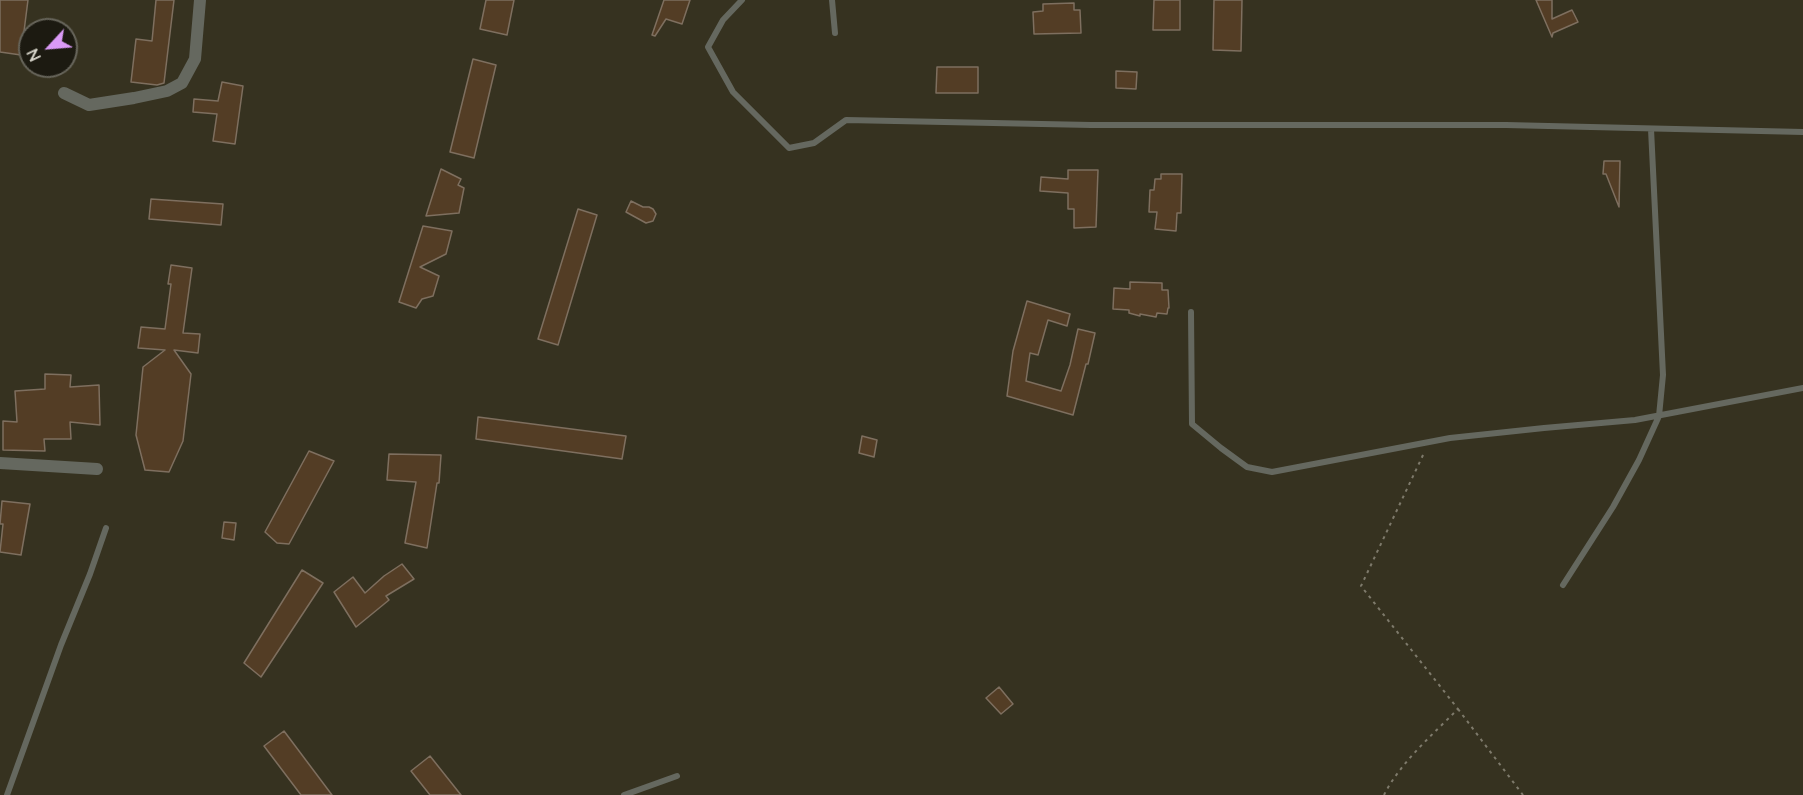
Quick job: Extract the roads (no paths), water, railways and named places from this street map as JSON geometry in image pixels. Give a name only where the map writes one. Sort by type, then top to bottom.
[{"type":"street","points":[[64,93],[89,105],[134,99],[167,91],[182,83],[195,59],[200,0]]},
{"type":"street","points":[[0,464],[97,469]]},
{"type":"lane","points":[[742,0],[723,20],[708,47],[733,92],[789,148],[814,143],[846,120],[1091,125],[1506,125],[1803,132]]},
{"type":"lane","points":[[832,0],[835,33]]},
{"type":"lane","points":[[1563,585],[1613,507],[1639,460],[1659,416],[1663,375],[1651,129]]},
{"type":"lane","points":[[1191,312],[1192,424],[1247,467],[1272,472],[1450,438],[1635,420],[1803,388]]},
{"type":"lane","points":[[7,795],[106,528]]},
{"type":"lane","points":[[624,795],[677,776]]}]
